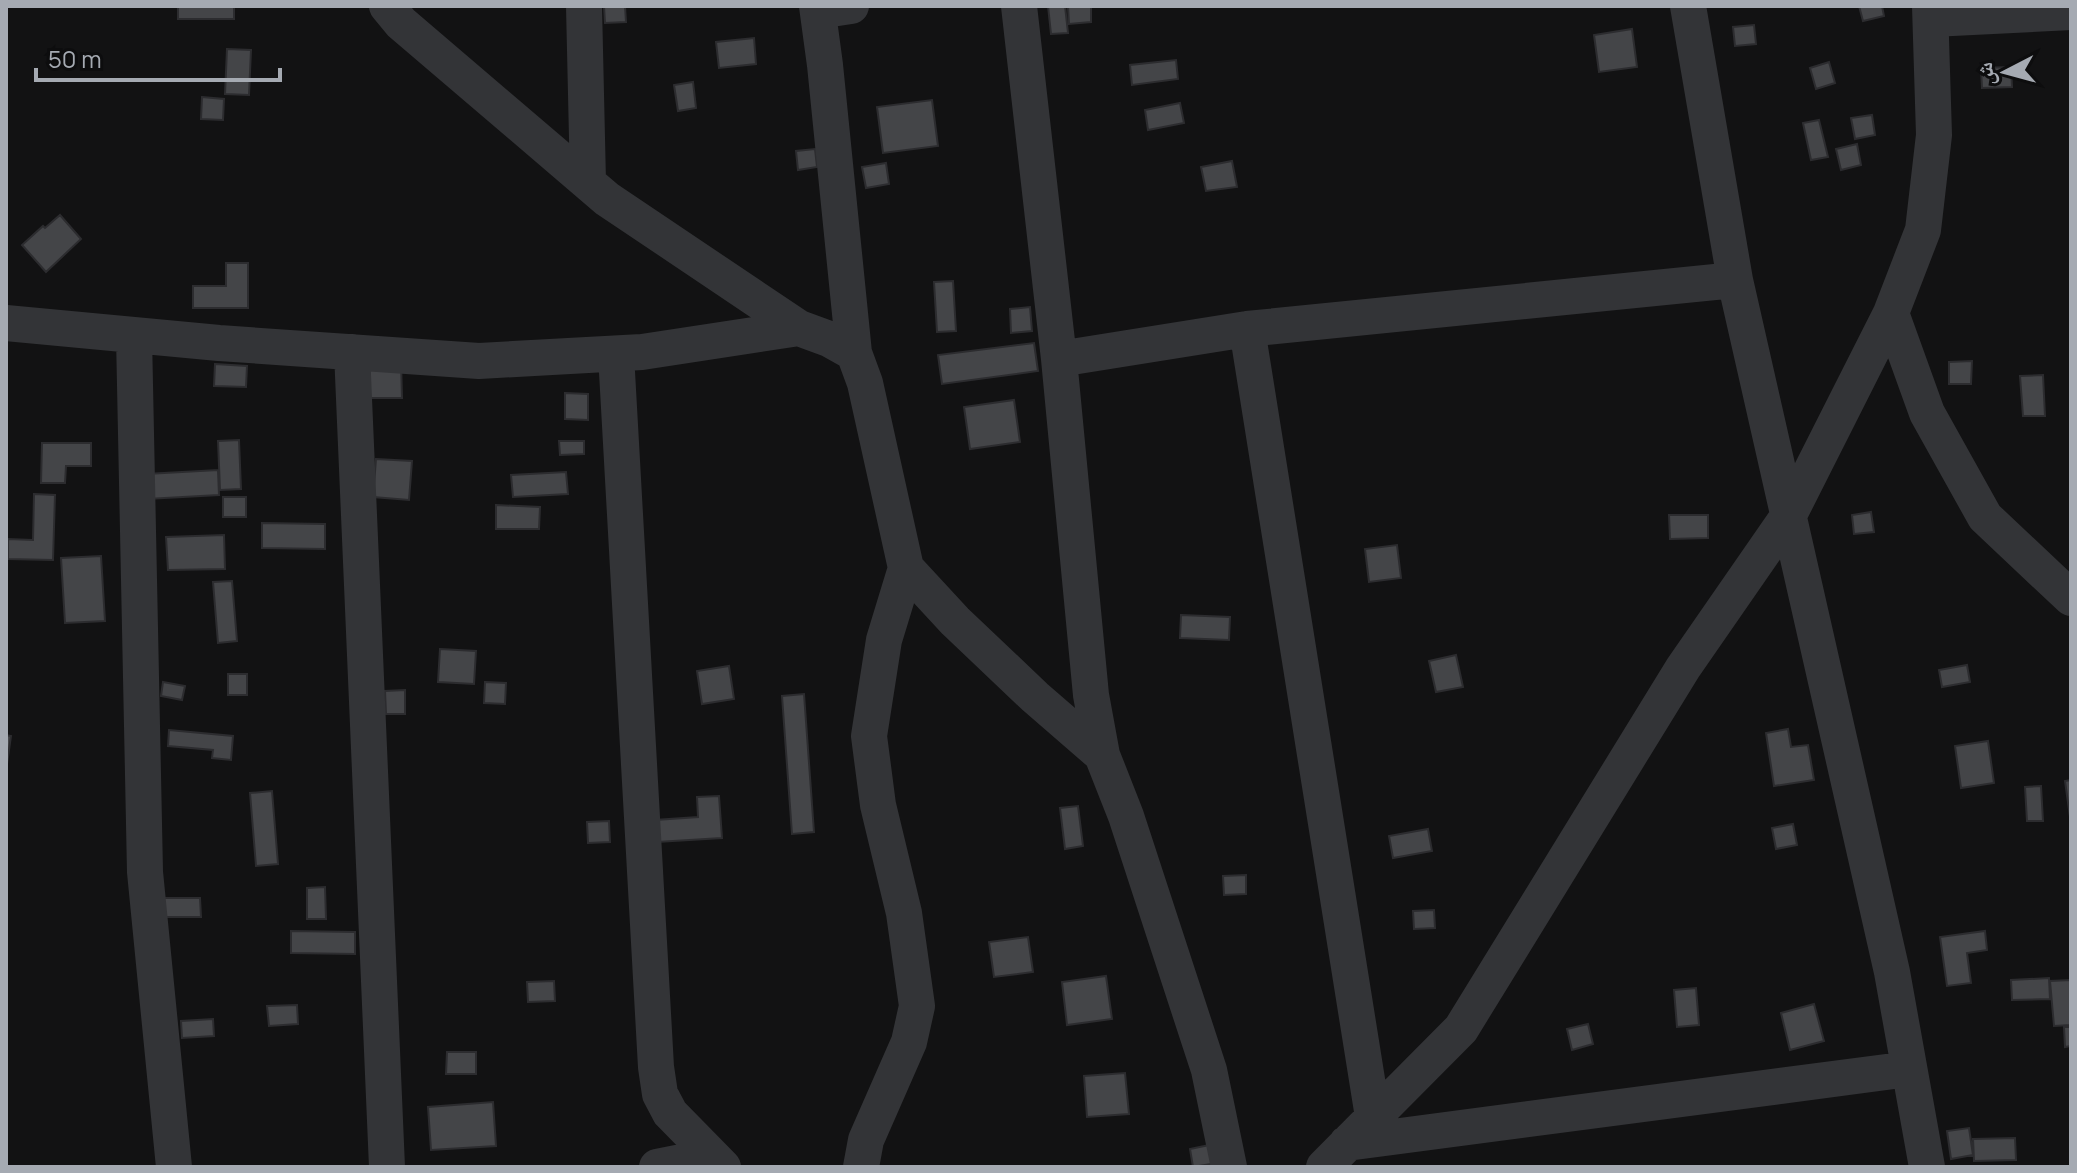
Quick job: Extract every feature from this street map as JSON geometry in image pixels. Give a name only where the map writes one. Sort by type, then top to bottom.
[{"type":"street","points":[[387,6],[401,23],[607,199],[799,328],[829,339],[854,353]]},
{"type":"street","points":[[584,6],[588,182]]},
{"type":"street","points":[[1019,6],[1059,359],[1091,695],[1102,755],[1126,816],[1209,1070],[1229,1167]]},
{"type":"street","points":[[1688,6],[1735,280],[1892,972],[1927,1167]]},
{"type":"street","points":[[828,8],[854,353],[865,383],[906,568],[884,640],[869,736],[878,805],[904,913],[917,1006],[909,1042],[866,1140],[861,1167]]},
{"type":"street","points":[[1336,1155],[1461,1029],[1675,682],[1789,515],[1891,313],[1923,230],[1934,135],[1931,13],[2071,12]]},
{"type":"street","points":[[1059,359],[1247,329],[1735,280]]},
{"type":"street","points":[[1891,313],[1927,413],[1985,517],[2071,598]]},
{"type":"street","points":[[6,323],[134,336],[479,361],[642,352],[799,328]]},
{"type":"street","points":[[1247,329],[1373,1117]]},
{"type":"street","points":[[134,336],[145,872],[174,1167]]},
{"type":"street","points":[[352,352],[387,1167]]},
{"type":"street","points":[[616,354],[656,1067],[660,1094],[670,1113],[718,1162]]},
{"type":"street","points":[[906,568],[966,632],[1102,755]]},
{"type":"street","points":[[1336,1155],[1909,1069]]},
{"type":"street","points":[[657,1167],[718,1162]]},
{"type":"building","points":[[178,6],[234,6],[234,19],[178,19]]},
{"type":"building","points":[[604,6],[625,6],[626,22],[605,23]]},
{"type":"building","points":[[1048,6],[1065,6],[1068,33],[1051,34]]},
{"type":"building","points":[[1068,6],[1091,6],[1091,22],[1069,24]]},
{"type":"building","points":[[1859,6],[1882,6],[1884,16],[1863,21]]},
{"type":"building","points":[[1754,25],[1756,44],[1735,46],[1733,27]]},
{"type":"building","points":[[1632,29],[1637,67],[1599,72],[1594,35]]},
{"type":"building","points":[[754,38],[756,64],[719,68],[716,42]]},
{"type":"building","points":[[227,49],[251,50],[249,95],[225,94]]},
{"type":"building","points":[[1176,60],[1178,79],[1132,85],[1130,65]]},
{"type":"building","points":[[1829,62],[1835,83],[1816,89],[1810,68]]},
{"type":"building","points":[[2011,67],[2012,87],[1982,88],[1981,68]]},
{"type":"building","points":[[693,82],[696,108],[678,111],[674,85]]},
{"type":"building","points":[[202,97],[224,99],[223,120],[201,119]]},
{"type":"building","points":[[932,100],[938,146],[883,153],[877,107]]},
{"type":"building","points":[[1180,103],[1184,123],[1148,130],[1145,110]]},
{"type":"building","points":[[1872,115],[1875,135],[1855,139],[1851,118]]},
{"type":"building","points":[[1819,120],[1828,157],[1811,160],[1803,123]]},
{"type":"building","points":[[1857,144],[1861,165],[1841,170],[1836,149]]},
{"type":"building","points":[[815,149],[817,167],[798,170],[796,151]]},
{"type":"building","points":[[1232,161],[1237,187],[1206,191],[1201,167]]},
{"type":"building","points":[[886,163],[889,184],[866,188],[862,167]]},
{"type":"building","points":[[60,215],[81,239],[46,272],[22,245]]},
{"type":"building","points":[[226,263],[248,263],[248,308],[193,308],[193,286],[226,286]]},
{"type":"building","points":[[953,281],[956,331],[937,332],[934,282]]},
{"type":"building","points":[[1030,307],[1032,331],[1011,333],[1010,309]]},
{"type":"building","points":[[1034,343],[1038,371],[942,384],[938,355]]},
{"type":"building","points":[[401,361],[402,398],[370,398],[369,362]]},
{"type":"building","points":[[1972,361],[1971,384],[1949,384],[1949,362]]},
{"type":"building","points":[[215,364],[247,366],[246,387],[214,386]]},
{"type":"building","points":[[2043,375],[2045,416],[2023,416],[2020,376]]},
{"type":"building","points":[[565,393],[588,394],[588,420],[565,419]]},
{"type":"building","points":[[1014,400],[1020,442],[970,449],[964,407]]},
{"type":"building","points":[[239,440],[241,489],[220,490],[218,441]]},
{"type":"building","points":[[559,441],[584,441],[584,454],[560,455]]},
{"type":"building","points":[[42,443],[91,443],[91,466],[66,466],[65,483],[41,483]]},
{"type":"building","points":[[376,459],[412,461],[409,500],[373,497]]},
{"type":"building","points":[[218,470],[219,495],[147,499],[146,474]]},
{"type":"building","points":[[566,472],[568,494],[513,497],[511,475]]},
{"type":"building","points":[[34,494],[55,495],[53,560],[8,559],[8,539],[33,540]]},
{"type":"building","points":[[223,497],[246,497],[246,517],[223,517]]},
{"type":"building","points":[[496,505],[540,507],[539,529],[496,529]]},
{"type":"building","points":[[1871,512],[1874,532],[1854,534],[1852,515]]},
{"type":"building","points":[[1669,515],[1708,515],[1708,538],[1670,539]]},
{"type":"building","points":[[262,523],[325,524],[325,549],[262,548]]},
{"type":"building","points":[[224,535],[225,569],[168,570],[166,537]]},
{"type":"building","points":[[1397,545],[1401,578],[1369,582],[1365,549]]},
{"type":"building","points":[[101,556],[105,621],[65,623],[61,558]]},
{"type":"building","points":[[232,581],[237,641],[218,643],[213,582]]},
{"type":"building","points":[[1181,615],[1230,617],[1229,640],[1180,638]]},
{"type":"building","points":[[440,649],[476,651],[474,684],[438,682]]},
{"type":"building","points":[[1456,655],[1463,687],[1436,692],[1429,661]]},
{"type":"building","points":[[1967,665],[1970,682],[1942,687],[1939,670]]},
{"type":"building","points":[[729,666],[734,699],[702,704],[697,671]]},
{"type":"building","points":[[228,674],[247,674],[247,695],[228,695]]},
{"type":"building","points":[[163,682],[185,686],[182,700],[161,696]]},
{"type":"building","points":[[485,682],[506,683],[505,704],[484,703]]},
{"type":"building","points":[[405,690],[405,714],[386,714],[385,691]]},
{"type":"building","points":[[804,694],[814,832],[792,834],[782,696]]},
{"type":"building","points":[[1788,729],[1791,747],[1808,745],[1814,780],[1774,786],[1766,733]]},
{"type":"building","points":[[169,730],[233,736],[231,760],[212,758],[213,750],[168,746]]},
{"type":"building","points":[[6,735],[11,736],[6,771]]},
{"type":"building","points":[[1988,741],[1994,783],[1961,788],[1955,746]]},
{"type":"building","points":[[2071,780],[2071,817],[2070,817],[2065,781]]},
{"type":"building","points":[[2041,786],[2043,821],[2027,821],[2025,787]]},
{"type":"building","points":[[272,791],[278,864],[256,866],[250,793]]},
{"type":"building","points":[[719,796],[722,838],[657,842],[655,820],[698,817],[697,797]]},
{"type":"building","points":[[1078,806],[1083,846],[1065,849],[1060,808]]},
{"type":"building","points":[[609,821],[610,842],[588,843],[587,822]]},
{"type":"building","points":[[1793,824],[1797,845],[1776,849],[1772,828]]},
{"type":"building","points":[[1428,829],[1432,851],[1393,858],[1389,836]]},
{"type":"building","points":[[1246,875],[1246,894],[1224,895],[1223,876]]},
{"type":"building","points":[[325,887],[326,919],[307,919],[307,888]]},
{"type":"building","points":[[163,898],[200,898],[201,917],[163,917]]},
{"type":"building","points":[[1434,910],[1435,928],[1414,929],[1413,911]]},
{"type":"building","points":[[291,931],[355,932],[355,954],[291,953]]},
{"type":"building","points":[[1985,931],[1987,950],[1967,953],[1971,983],[1947,986],[1940,937]]},
{"type":"building","points":[[1028,937],[1033,972],[994,977],[989,942]]},
{"type":"building","points":[[1106,976],[1112,1019],[1067,1025],[1062,982]]},
{"type":"building","points":[[2049,978],[2050,999],[2012,1000],[2011,980]]},
{"type":"building","points":[[2071,980],[2071,1025],[2054,1026],[2050,981]]},
{"type":"building","points":[[554,981],[555,1001],[528,1002],[527,982]]},
{"type":"building","points":[[1696,988],[1699,1025],[1677,1027],[1674,990]]},
{"type":"building","points":[[1814,1004],[1824,1041],[1790,1050],[1781,1013]]},
{"type":"building","points":[[297,1005],[298,1024],[269,1026],[267,1006]]},
{"type":"building","points":[[213,1019],[214,1036],[182,1038],[181,1021]]},
{"type":"building","points":[[1588,1024],[1593,1044],[1572,1050],[1567,1029]]},
{"type":"building","points":[[2064,1027],[2071,1027],[2071,1046],[2065,1047]]},
{"type":"building","points":[[447,1052],[476,1052],[476,1074],[446,1074]]},
{"type":"building","points":[[1125,1073],[1129,1114],[1087,1117],[1084,1076]]},
{"type":"building","points":[[493,1102],[496,1146],[431,1150],[428,1107]]},
{"type":"building","points":[[1969,1128],[1973,1155],[1951,1159],[1947,1131]]},
{"type":"building","points":[[2015,1138],[2016,1160],[1974,1161],[1973,1139]]},
{"type":"building","points":[[1214,1144],[1217,1163],[1193,1167],[1190,1149]]}]
